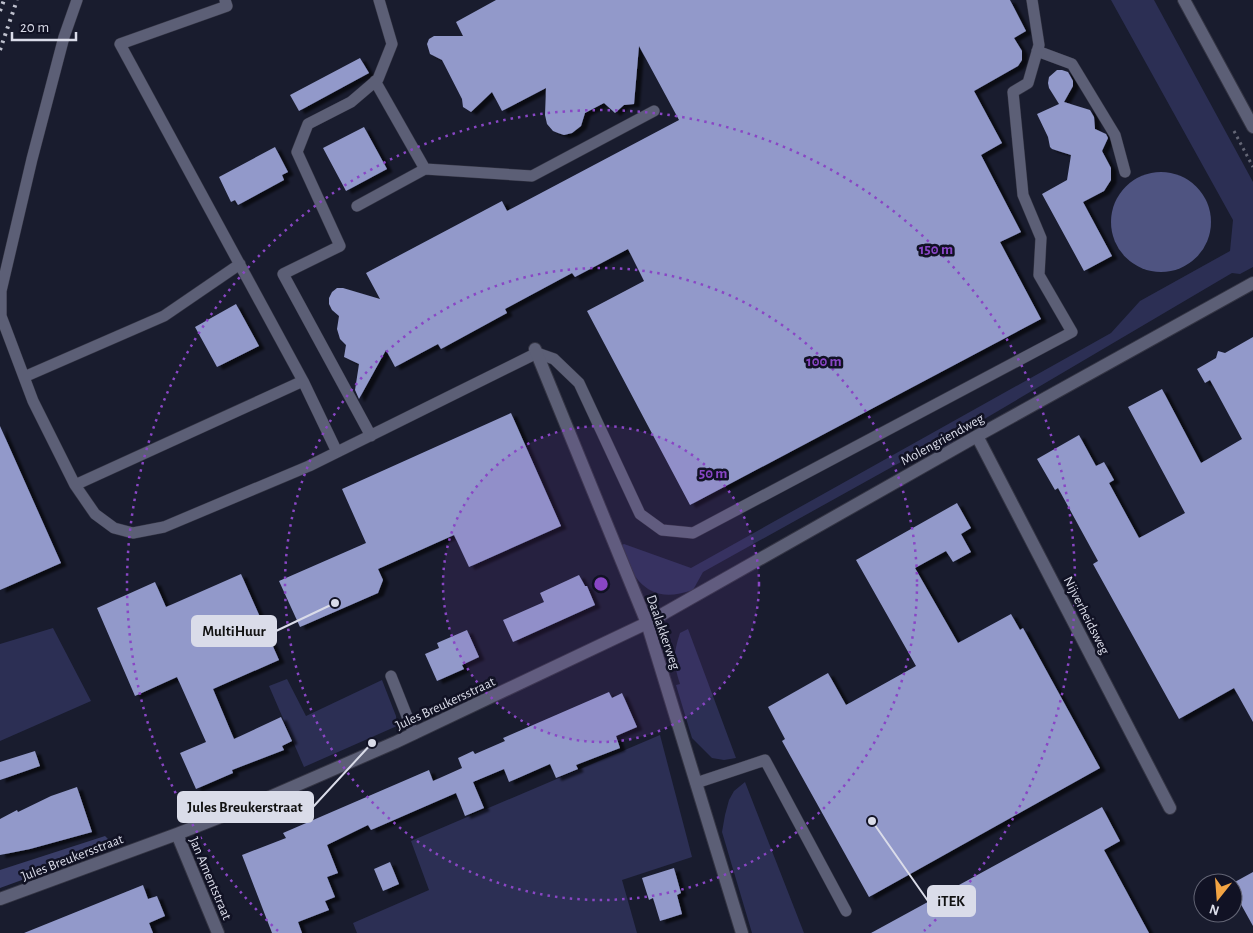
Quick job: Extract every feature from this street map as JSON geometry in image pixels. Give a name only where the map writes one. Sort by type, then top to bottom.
[{"type":"street","points":[[1184,0],[1253,127]]},
{"type":"street","name":"Molengriendweg","points":[[647,624],[977,436],[1253,283]]},
{"type":"street","name":"Daalakkerweg","points":[[536,351],[647,624],[742,933]]},
{"type":"street","name":"Nijverheidsweg","points":[[977,436],[1170,808]]},
{"type":"street","name":"Jules Breukersstraat","points":[[0,899],[256,803],[414,734],[647,624]]},
{"type":"street","name":"Jan Amentstraat","points":[[176,834],[218,933]]},
{"type":"lane","points":[[77,0],[64,37],[0,291],[1,316],[33,401],[75,485],[95,514],[114,528],[133,533],[164,528],[309,466],[536,351],[554,359],[579,383],[640,514],[662,530],[693,533],[1072,332],[1039,275],[1041,238],[1023,195],[1013,92],[1028,83],[1038,51],[1039,45],[1032,0]]},
{"type":"lane","points":[[225,0],[228,6],[120,44],[303,381],[337,452]]},
{"type":"lane","points":[[371,436],[283,274],[340,246],[297,152],[308,124],[351,102],[378,79],[392,44],[379,0]]},
{"type":"lane","points":[[1038,51],[1072,64],[1115,135],[1125,172]]},
{"type":"lane","points":[[375,81],[425,169]]},
{"type":"lane","points":[[357,206],[425,169],[532,176],[654,111]]},
{"type":"lane","points":[[24,378],[164,316],[240,264]]},
{"type":"lane","points":[[75,485],[303,381]]},
{"type":"lane","points":[[391,676],[414,734]]},
{"type":"lane","points":[[696,783],[765,760],[846,911]]},
{"type":"shaded area","points":[[1111,0],[1154,0],[1253,182],[1253,267],[1240,274],[1232,273],[964,431],[944,449],[927,453],[919,452],[703,572],[693,590],[665,595],[646,587],[631,571],[618,547],[624,544],[691,568],[1111,333],[1140,301],[1230,251],[1233,220]]},
{"type":"shaded area","points":[[1161,172],[1180,176],[1197,186],[1207,203],[1211,222],[1207,241],[1197,258],[1180,268],[1161,272],[1142,268],[1125,258],[1115,241],[1111,222],[1115,203],[1125,186],[1142,176]]},
{"type":"shaded area","points":[[53,628],[91,701],[0,741],[0,644]]},
{"type":"shaded area","points":[[688,629],[736,758],[724,760],[712,758],[692,738],[676,685],[680,684],[675,658],[680,633]]},
{"type":"shaded area","points":[[287,679],[306,716],[382,680],[396,716],[397,726],[304,767],[269,686]]},
{"type":"shaded area","points":[[660,735],[692,857],[622,880],[637,933],[357,933],[353,923],[429,890],[411,841]]},
{"type":"shaded area","points":[[745,782],[804,933],[752,933],[722,832],[729,800],[734,791]]},
{"type":"shaded area","points":[[105,836],[115,846],[0,888],[0,870]]},
{"type":"building","points":[[496,0],[1010,0],[1026,31],[1014,38],[1022,51],[1022,60],[1018,66],[974,91],[1002,143],[981,155],[1021,232],[1000,242],[1041,319],[690,505],[587,311],[644,281],[628,249],[575,277],[572,273],[505,309],[507,313],[441,349],[438,344],[395,367],[386,350],[359,399],[355,390],[359,364],[344,357],[346,345],[340,339],[337,329],[339,316],[332,310],[329,304],[332,292],[337,288],[343,288],[380,299],[366,273],[502,201],[507,211],[679,120],[639,46],[634,104],[624,105],[615,113],[604,103],[585,113],[581,126],[572,133],[564,135],[558,133],[553,131],[547,124],[545,115],[546,88],[502,111],[492,92],[471,112],[463,107],[462,99],[442,60],[430,54],[427,44],[429,39],[434,36],[463,36],[456,22]]},
{"type":"building","points":[[360,58],[369,73],[299,111],[290,95]]},
{"type":"building","points":[[1057,70],[1068,72],[1073,81],[1073,86],[1064,102],[1090,110],[1094,117],[1095,129],[1106,134],[1108,138],[1102,151],[1111,168],[1111,180],[1104,191],[1083,202],[1112,256],[1084,271],[1042,194],[1067,180],[1071,155],[1050,147],[1048,137],[1037,114],[1059,104],[1048,83],[1049,77]]},
{"type":"building","points":[[364,127],[387,169],[346,191],[323,148]]},
{"type":"building","points":[[275,147],[288,172],[282,175],[284,180],[238,205],[235,200],[231,202],[219,177]]},
{"type":"building","points":[[236,304],[259,346],[217,367],[195,327]]},
{"type":"building","points":[[1253,337],[1253,722],[1234,688],[1179,719],[1093,564],[1098,561],[1058,488],[1055,490],[1037,459],[1079,435],[1096,466],[1104,462],[1114,480],[1109,483],[1139,538],[1185,513],[1128,407],[1162,389],[1201,463],[1242,439],[1210,380],[1205,383],[1197,369],[1216,358],[1218,351],[1225,353]]},
{"type":"building","points":[[511,413],[561,526],[469,567],[454,535],[378,569],[383,580],[378,593],[300,627],[279,581],[366,543],[342,489]]},
{"type":"building","points":[[0,426],[61,563],[0,590]]},
{"type":"building","points":[[957,503],[971,528],[961,534],[971,552],[953,562],[946,551],[915,568],[958,643],[1011,614],[1020,630],[1023,628],[1100,768],[869,897],[782,741],[785,739],[768,707],[828,673],[846,705],[916,666],[856,560]]},
{"type":"building","points":[[241,574],[279,660],[213,689],[234,739],[281,717],[292,741],[282,746],[284,750],[232,770],[233,773],[196,789],[180,753],[206,742],[177,677],[135,696],[97,608],[155,582],[166,607]]},
{"type":"building","points":[[579,575],[585,586],[587,586],[595,605],[513,642],[503,620],[544,602],[540,593]]},
{"type":"building","points":[[467,630],[479,657],[462,665],[464,669],[437,681],[425,654],[439,648],[437,643]]},
{"type":"building","points":[[609,692],[612,698],[622,693],[637,727],[616,736],[620,748],[576,765],[578,769],[556,778],[550,764],[509,782],[504,769],[473,782],[484,808],[465,816],[456,793],[371,830],[368,825],[327,845],[338,873],[327,877],[335,897],[325,901],[329,910],[298,922],[302,933],[272,933],[242,855],[286,838],[283,833],[429,770],[433,781],[462,768],[458,758],[473,751],[475,754],[505,741],[503,738]]},
{"type":"building","points":[[35,751],[40,766],[0,780],[0,762]]},
{"type":"building","points":[[77,787],[92,832],[0,855],[0,819],[17,810],[18,812],[51,796]]},
{"type":"building","points":[[1102,807],[1120,841],[1104,850],[1149,933],[871,933]]},
{"type":"building","points":[[390,862],[399,884],[383,891],[374,869]]},
{"type":"building","points":[[674,868],[681,893],[677,895],[682,914],[660,921],[653,898],[649,900],[642,878]]},
{"type":"building","points":[[1253,872],[1253,926],[1243,908],[1243,878]]},
{"type":"building","points":[[143,885],[148,899],[157,896],[165,916],[149,923],[153,933],[24,933]]},
{"type":"railway","points":[[0,11],[4,0]]},
{"type":"railway","points":[[0,50],[17,0]]},
{"type":"place","name":"MultiHuur","points":[[335,603]]},
{"type":"place","name":"Jules Breukerstraat","points":[[372,743]]},
{"type":"place","name":"iTEK","points":[[872,821]]}]
